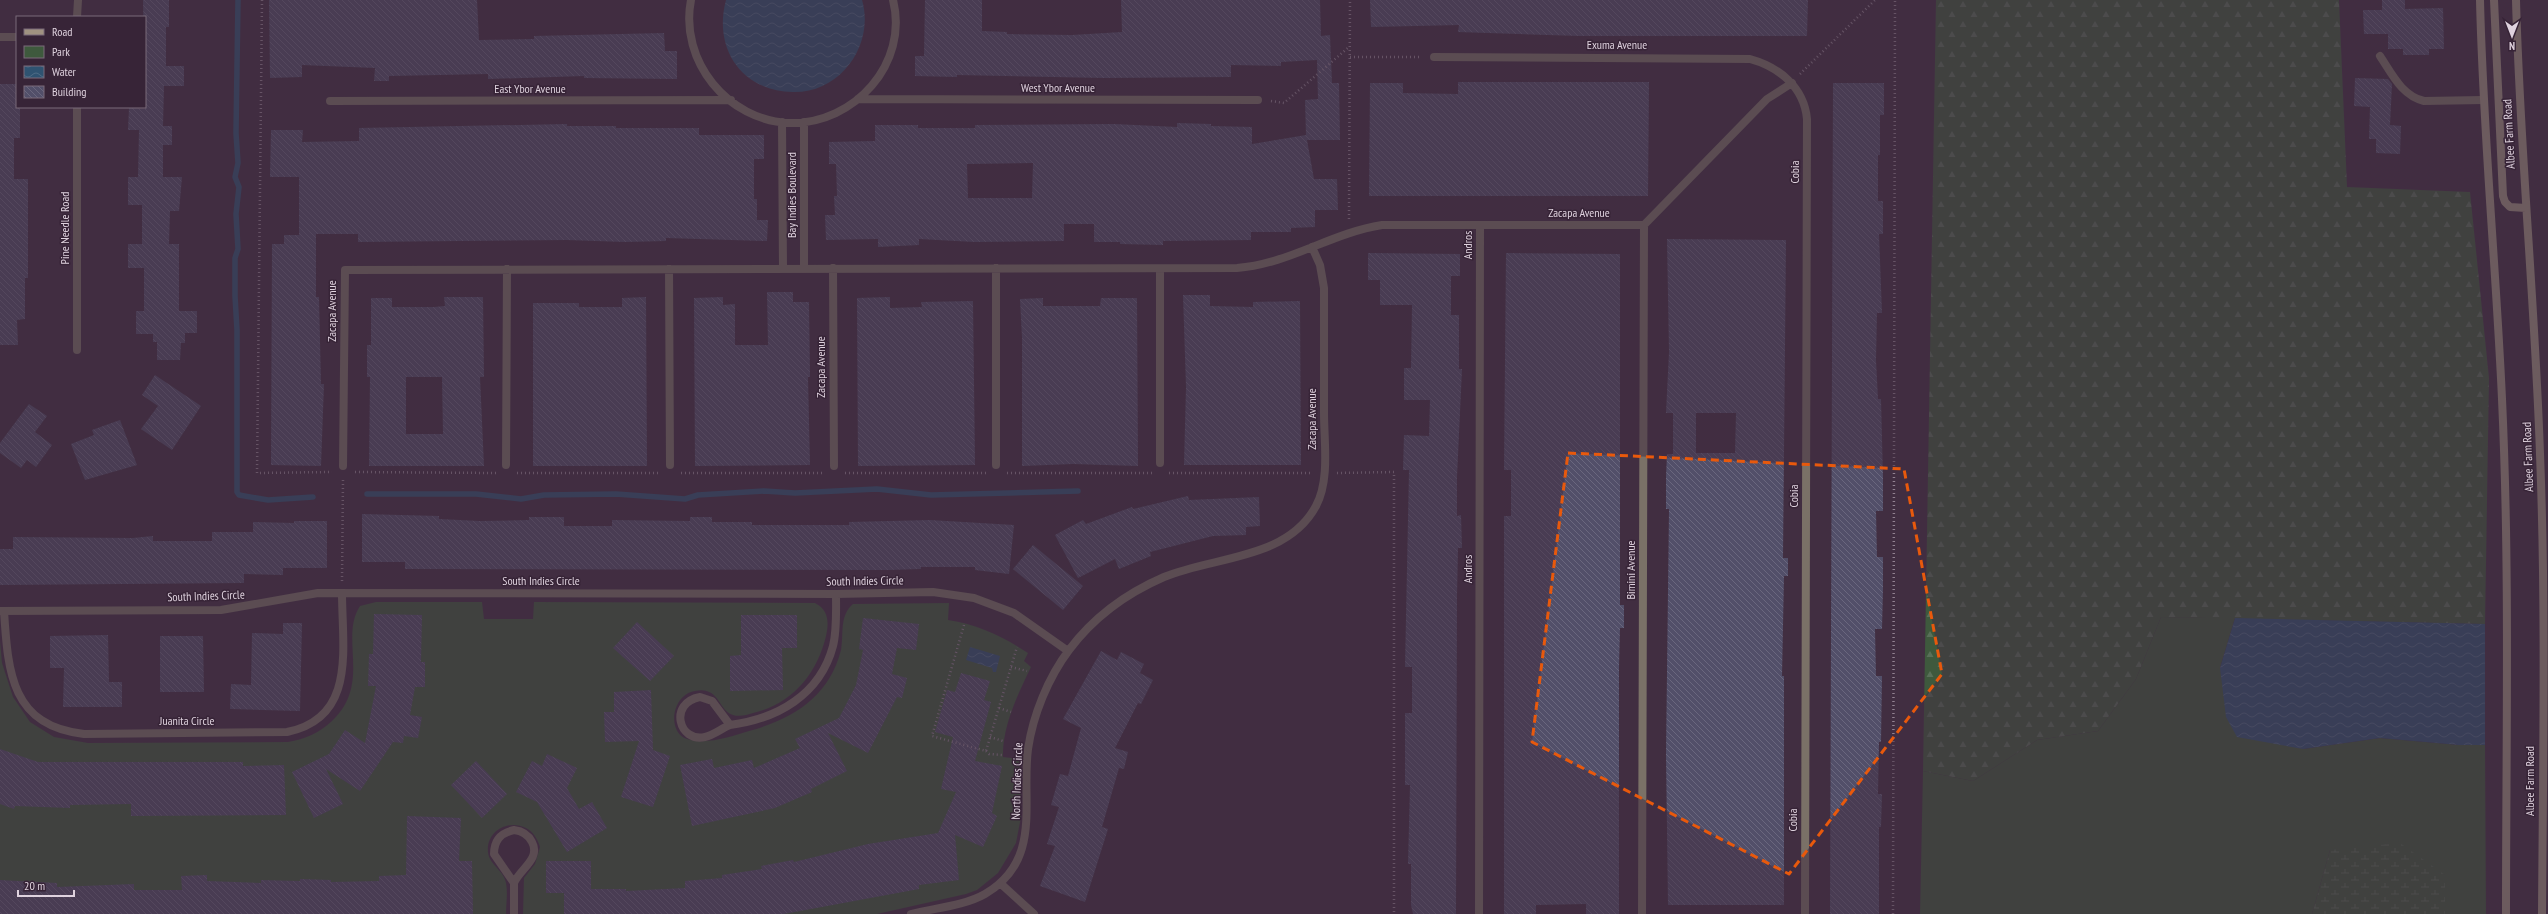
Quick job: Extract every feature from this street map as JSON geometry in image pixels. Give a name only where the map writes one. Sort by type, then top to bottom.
[{"type":"main road","name":"Albee Farm Road","points":[[2480,0],[2483,100],[2502,391],[2507,536],[2506,914]]},
{"type":"main road","points":[[2494,0],[2503,196],[2505,202],[2510,207],[2526,208]]},
{"type":"main road","name":"Albee Farm Road","points":[[2516,0],[2526,208],[2536,354],[2543,552],[2542,914]]},
{"type":"street","points":[[77,16],[78,0]]},
{"type":"street","points":[[691,0],[690,36],[695,54],[707,77],[731,100],[747,111],[782,122],[792,123],[804,122],[833,114],[858,99],[882,74],[892,55],[897,27],[893,0]]},
{"type":"street","points":[[0,37],[16,37]]},
{"type":"street","points":[[2380,56],[2407,94],[2415,99],[2424,101],[2483,100]]},
{"type":"street","name":"Exuma Avenue","points":[[1434,57],[1736,57],[1764,62],[1792,83]]},
{"type":"street","points":[[1644,225],[1767,99],[1792,83]]},
{"type":"street","name":"Cobia","points":[[1792,83],[1803,100],[1807,119],[1805,914]]},
{"type":"street","name":"West Ybor Avenue","points":[[858,99],[1258,100]]},
{"type":"street","name":"East Ybor Avenue","points":[[330,101],[731,100]]},
{"type":"street","name":"Pine Needle Road","points":[[76,350],[77,108]]},
{"type":"street","name":"Bay Indies Boulevard","points":[[782,122],[783,268]]},
{"type":"street","name":"Bay Indies Boulevard","points":[[804,122],[804,268]]},
{"type":"street","name":"Zacapa Avenue","points":[[343,469],[345,270],[783,268],[1160,269],[1257,266],[1284,259],[1349,232],[1364,228],[1401,224],[1644,225]]},
{"type":"street","name":"Andros","points":[[1479,914],[1480,225]]},
{"type":"street","name":"Bimini Avenue","points":[[1642,914],[1644,225]]},
{"type":"street","name":"Zacapa Avenue","points":[[1312,247],[1320,265],[1324,282],[1324,473]]},
{"type":"street","name":"Zacapa Avenue","points":[[833,268],[834,466]]},
{"type":"street","points":[[996,268],[996,465]]},
{"type":"street","points":[[506,466],[507,269]]},
{"type":"street","points":[[669,269],[670,465]]},
{"type":"street","points":[[1160,269],[1160,463]]},
{"type":"street","name":"North Indies Circle","points":[[911,914],[973,899],[1000,883],[1016,861],[1027,831],[1027,769],[1032,728],[1048,688],[1068,651],[1096,621],[1118,603],[1140,589],[1165,577],[1263,548],[1289,536],[1302,524],[1317,505],[1324,473]]},
{"type":"street","name":"South Indies Circle","points":[[2,611],[221,610],[252,606],[298,595],[342,593],[836,594],[933,592],[974,598],[1014,614],[1068,651]]},
{"type":"street","name":"Juanita Circle","points":[[2,611],[6,641],[16,688],[33,715],[58,730],[84,734],[287,732],[304,728],[320,719],[331,706],[339,688],[342,672],[342,593]]},
{"type":"street","points":[[730,725],[717,706],[707,698],[694,698],[683,706],[681,712],[680,718],[685,731],[697,737],[711,735],[730,725],[771,716],[792,705],[808,691],[822,672],[833,645],[836,594]]},
{"type":"street","points":[[514,883],[518,874],[531,862],[534,850],[530,839],[526,834],[514,830],[501,835],[494,847],[497,861],[510,874],[514,883],[514,914]]},
{"type":"street","points":[[1000,883],[1034,914]]},
{"type":"path","points":[[262,0],[257,473],[335,472]]},
{"type":"path","points":[[1349,232],[1350,0]]},
{"type":"path","points":[[1792,83],[1875,0]]},
{"type":"path","points":[[1893,914],[1895,0]]},
{"type":"path","points":[[1258,100],[1284,103],[1350,47]]},
{"type":"path","points":[[1350,57],[1434,57]]},
{"type":"path","points":[[342,593],[343,469]]},
{"type":"path","points":[[1324,473],[1394,472],[1394,914]]},
{"type":"path","points":[[964,625],[932,736],[989,754],[1002,755]]},
{"type":"path","points":[[986,752],[1017,647]]},
{"type":"path","points":[[1011,667],[1027,671]]},
{"type":"path","points":[[998,708],[1011,712]]},
{"type":"path","points":[[990,737],[1003,741]]},
{"type":"highlighted area","points":[[1568,453],[1904,469],[1942,674],[1789,874],[1532,742]]},
{"type":"green space","points":[[1936,0],[2339,0],[2347,187],[2470,192],[2489,378],[2485,624],[2161,617],[2136,679],[2098,731],[2037,740],[1973,781],[1923,771]]},
{"type":"green space","points":[[376,602],[482,602],[484,619],[533,619],[534,602],[815,603],[820,606],[827,617],[828,622],[826,636],[816,663],[801,685],[780,703],[767,709],[743,716],[728,713],[714,695],[709,692],[703,690],[687,694],[681,699],[677,706],[674,714],[674,722],[676,730],[681,735],[687,739],[695,741],[710,741],[726,738],[765,726],[780,720],[807,704],[828,681],[835,666],[841,650],[844,620],[853,604],[949,603],[948,620],[970,625],[990,632],[1009,641],[1028,653],[1024,661],[1031,667],[1008,722],[1003,746],[1003,757],[1020,759],[1021,817],[1016,843],[998,873],[977,890],[966,894],[877,914],[523,914],[524,878],[535,864],[540,847],[535,836],[529,829],[512,825],[506,826],[494,833],[488,845],[489,857],[505,878],[507,895],[506,914],[0,914],[0,641],[2,663],[13,697],[30,722],[54,737],[88,743],[288,742],[306,737],[322,729],[332,721],[344,706],[350,692],[353,676],[352,632],[354,619],[360,606]]},
{"type":"green space","points":[[2161,617],[2235,618],[2220,668],[2303,749],[2380,738],[2459,745],[2485,745],[2486,914],[2445,914],[2445,875],[2330,850],[2312,914],[1920,914],[1923,771],[1973,781],[2037,740],[2098,731],[2136,679]]},
{"type":"green space","points":[[2400,843],[2445,875],[2445,914],[2312,914],[2330,850]]},
{"type":"water","points":[[726,0],[862,0],[865,17],[859,49],[850,63],[839,75],[826,84],[810,90],[793,92],[775,90],[759,84],[746,75],[735,64],[728,50],[724,34],[723,18]]},
{"type":"water","points":[[2235,618],[2485,624],[2485,745],[2459,745],[2380,738],[2303,749],[2237,737],[2226,717],[2220,668]]},
{"type":"water","points":[[970,647],[1000,656],[996,672],[993,672],[992,668],[966,660]]},
{"type":"building","points":[[143,0],[169,0],[169,27],[166,27],[166,66],[184,66],[184,86],[164,86],[163,126],[172,126],[172,145],[163,145],[163,177],[182,177],[179,211],[170,211],[169,244],[179,244],[179,311],[197,311],[197,333],[185,333],[185,343],[181,343],[180,360],[157,360],[157,342],[153,342],[153,334],[136,334],[136,311],[144,311],[144,268],[128,268],[128,244],[142,244],[142,205],[128,205],[128,177],[138,177],[139,130],[128,130],[129,108],[146,108],[146,16],[143,16]]},
{"type":"building","points":[[269,0],[477,0],[479,40],[534,39],[534,36],[664,33],[665,51],[677,51],[677,79],[584,78],[584,76],[488,79],[488,74],[389,76],[389,81],[374,81],[375,68],[302,65],[302,77],[270,78]]},
{"type":"building","points":[[925,0],[982,0],[982,31],[1007,32],[1007,34],[1072,35],[1122,32],[1121,0],[1320,0],[1321,36],[1330,35],[1332,83],[1339,83],[1340,140],[1307,140],[1314,179],[1337,179],[1338,210],[1315,210],[1315,227],[1291,228],[1291,232],[1251,232],[1251,240],[1163,241],[1163,245],[1094,242],[1094,224],[1064,224],[1064,241],[975,242],[919,239],[919,245],[878,247],[878,239],[826,240],[825,215],[835,215],[834,196],[837,196],[836,164],[829,164],[829,142],[875,141],[875,125],[918,125],[918,128],[975,128],[975,125],[1114,124],[1177,127],[1177,123],[1211,124],[1211,126],[1252,127],[1252,144],[1306,135],[1305,100],[1318,99],[1317,60],[1281,62],[1281,66],[1231,65],[1231,77],[1104,78],[957,75],[957,77],[915,76],[915,56],[924,56]],"holes":[[[1033,163],[1032,198],[968,198],[967,164]]]},
{"type":"building","points":[[1370,0],[1808,0],[1807,36],[1579,36],[1458,32],[1459,25],[1371,27]]},
{"type":"building","points":[[2382,0],[2405,0],[2405,9],[2443,8],[2444,49],[2429,49],[2429,55],[2403,55],[2403,49],[2388,49],[2388,34],[2364,34],[2363,10],[2382,10]]},
{"type":"building","points":[[2355,78],[2388,79],[2392,84],[2390,125],[2401,126],[2400,154],[2376,153],[2376,139],[2369,139],[2370,107],[2354,106]]},
{"type":"building","points":[[1458,82],[1649,82],[1648,196],[1369,196],[1370,83],[1403,83],[1403,93],[1458,94]]},
{"type":"building","points":[[1833,83],[1884,83],[1884,115],[1880,115],[1880,155],[1878,155],[1878,201],[1883,201],[1883,234],[1879,234],[1882,313],[1877,313],[1876,360],[1878,399],[1881,399],[1883,478],[1883,511],[1876,511],[1877,557],[1883,557],[1882,629],[1875,629],[1876,676],[1882,676],[1881,742],[1879,742],[1878,794],[1882,794],[1881,827],[1879,827],[1879,914],[1830,914]]},
{"type":"building","points":[[0,84],[16,84],[16,108],[20,108],[20,138],[14,138],[14,179],[28,179],[28,278],[25,278],[25,319],[17,320],[18,345],[0,345]]},
{"type":"building","points":[[567,124],[567,126],[616,126],[616,128],[699,128],[699,135],[764,135],[764,159],[754,159],[754,199],[757,199],[757,220],[768,220],[767,241],[666,238],[666,241],[625,242],[567,240],[358,242],[358,234],[316,234],[316,297],[319,297],[321,384],[324,384],[321,466],[271,465],[272,244],[284,244],[284,235],[299,235],[299,177],[270,177],[271,130],[303,130],[302,142],[359,141],[359,128]]},
{"type":"building","points":[[1667,239],[1786,240],[1783,558],[1788,558],[1788,576],[1784,576],[1782,676],[1784,676],[1784,905],[1668,905],[1666,754],[1669,509],[1666,509],[1666,477],[1667,454],[1673,454],[1673,413],[1666,413],[1669,352]],"holes":[[[1696,413],[1736,413],[1735,453],[1696,453]]]},
{"type":"building","points":[[1368,253],[1460,254],[1460,276],[1451,276],[1451,315],[1459,315],[1459,369],[1462,369],[1457,477],[1457,516],[1461,515],[1462,548],[1458,548],[1457,596],[1456,914],[1413,914],[1411,905],[1411,864],[1408,864],[1410,785],[1405,785],[1405,713],[1412,713],[1412,667],[1405,667],[1409,470],[1403,470],[1404,435],[1429,436],[1430,400],[1404,400],[1404,368],[1411,368],[1412,305],[1380,305],[1380,280],[1368,280]]},
{"type":"building","points":[[1506,253],[1620,254],[1620,605],[1624,605],[1624,628],[1620,628],[1619,668],[1619,914],[1586,914],[1586,904],[1536,905],[1536,914],[1504,914],[1504,516],[1511,516],[1511,470],[1504,470]]},
{"type":"building","points":[[767,292],[793,292],[793,302],[809,302],[810,377],[808,377],[810,465],[695,466],[694,298],[723,297],[723,305],[735,304],[735,345],[768,345]]},
{"type":"building","points":[[1183,295],[1210,295],[1210,306],[1253,307],[1253,302],[1300,301],[1301,465],[1184,465],[1186,387]]},
{"type":"building","points":[[444,297],[483,297],[484,377],[480,377],[484,466],[369,466],[370,377],[367,377],[367,345],[371,345],[371,298],[392,298],[392,307],[445,306]],"holes":[[[406,377],[442,377],[443,434],[406,434]]]},
{"type":"building","points":[[646,297],[647,466],[533,466],[533,303],[579,303],[579,307],[622,307],[622,298]]},
{"type":"building","points":[[890,297],[890,308],[922,307],[921,302],[973,301],[975,465],[858,466],[857,298]]},
{"type":"building","points":[[1043,298],[1043,306],[1100,306],[1101,298],[1137,298],[1138,466],[1073,464],[1022,466],[1022,338],[1020,299]]},
{"type":"building","points":[[155,375],[201,406],[172,450],[141,429],[158,406],[142,395]]},
{"type":"building","points":[[29,404],[47,416],[35,432],[52,445],[36,467],[27,460],[21,468],[0,453],[0,443]]},
{"type":"building","points":[[120,420],[137,465],[85,480],[71,444],[94,435],[92,430]]},
{"type":"building","points":[[1188,496],[1189,500],[1259,497],[1260,526],[1246,527],[1246,535],[1213,536],[1150,552],[1151,556],[1119,569],[1115,559],[1078,578],[1055,535],[1083,520],[1086,524],[1132,507],[1133,509]]},
{"type":"building","points":[[362,514],[439,516],[439,519],[480,521],[529,520],[529,517],[564,517],[564,526],[612,526],[612,520],[690,521],[690,517],[712,517],[712,522],[752,522],[752,525],[849,525],[849,522],[930,520],[1014,525],[1009,574],[975,570],[975,567],[921,567],[921,569],[889,570],[405,569],[405,562],[362,562]]},
{"type":"building","points":[[294,521],[327,521],[327,568],[283,568],[283,575],[244,574],[244,583],[0,585],[0,549],[13,549],[13,537],[133,538],[153,536],[153,541],[212,541],[212,532],[253,532],[253,522],[294,523]]},
{"type":"building","points":[[1033,545],[1083,586],[1063,610],[1013,569]]},
{"type":"building","points":[[374,614],[422,615],[421,662],[425,662],[425,687],[415,687],[410,715],[422,717],[418,738],[404,736],[403,743],[393,742],[360,791],[326,769],[343,804],[314,818],[292,772],[329,754],[345,730],[365,743],[376,686],[368,686],[369,654],[373,654]]},
{"type":"building","points":[[741,615],[797,615],[797,648],[782,648],[783,690],[730,691],[730,656],[741,655]]},
{"type":"building","points":[[863,618],[919,624],[916,650],[897,648],[892,674],[907,678],[902,698],[897,697],[868,753],[828,733],[847,771],[811,789],[812,792],[775,808],[692,826],[680,765],[712,759],[714,768],[752,760],[754,768],[800,748],[795,739],[839,718],[856,685],[863,650],[859,649]]},
{"type":"building","points":[[637,622],[674,656],[650,681],[613,648]]},
{"type":"building","points":[[283,623],[302,623],[300,711],[230,709],[231,684],[251,685],[252,633],[283,634]]},
{"type":"building","points":[[108,635],[109,682],[122,682],[122,707],[63,707],[64,668],[50,668],[50,636]]},
{"type":"building","points":[[160,636],[203,636],[204,692],[160,692]]},
{"type":"building","points":[[1101,651],[1117,660],[1121,652],[1144,664],[1140,673],[1153,680],[1141,704],[1138,703],[1115,748],[1128,752],[1124,769],[1119,768],[1102,827],[1108,829],[1085,902],[1040,886],[1055,846],[1047,844],[1059,807],[1051,805],[1060,774],[1068,776],[1081,728],[1063,719]]},
{"type":"building","points":[[961,673],[990,681],[984,700],[991,702],[975,761],[1002,766],[992,813],[997,816],[983,847],[955,835],[959,880],[919,885],[919,889],[784,914],[564,914],[564,893],[546,893],[546,861],[591,861],[591,889],[626,889],[626,891],[685,888],[685,881],[722,878],[722,875],[762,869],[761,866],[793,860],[794,862],[868,844],[938,833],[956,792],[941,789],[953,737],[935,732],[947,690],[955,692]]},
{"type":"building","points":[[651,690],[653,750],[670,756],[653,807],[621,797],[639,741],[605,742],[604,712],[614,712],[614,692]]},
{"type":"building","points":[[0,749],[38,762],[243,762],[243,766],[284,765],[286,815],[131,816],[131,804],[70,805],[70,808],[15,806],[14,809],[0,804]]},
{"type":"building","points":[[547,754],[577,768],[567,788],[579,809],[592,802],[607,828],[567,852],[537,802],[516,792],[532,761],[542,766]]},
{"type":"building","points":[[476,761],[507,794],[482,818],[451,785]]},
{"type":"building","points":[[407,816],[461,818],[459,861],[472,861],[473,914],[0,914],[0,880],[57,883],[57,887],[134,884],[134,890],[182,890],[181,876],[207,875],[207,881],[261,883],[261,880],[300,881],[300,879],[331,880],[331,882],[379,881],[379,876],[406,875]]},
{"type":"waterway","points":[[238,0],[236,133],[238,163],[235,177],[239,187],[236,214],[238,249],[235,258],[237,330],[237,492],[239,495],[268,500],[313,497]]},
{"type":"waterway","points":[[367,494],[476,494],[521,499],[544,495],[616,494],[685,499],[698,495],[764,491],[795,493],[877,489],[931,495],[1078,491]]}]
